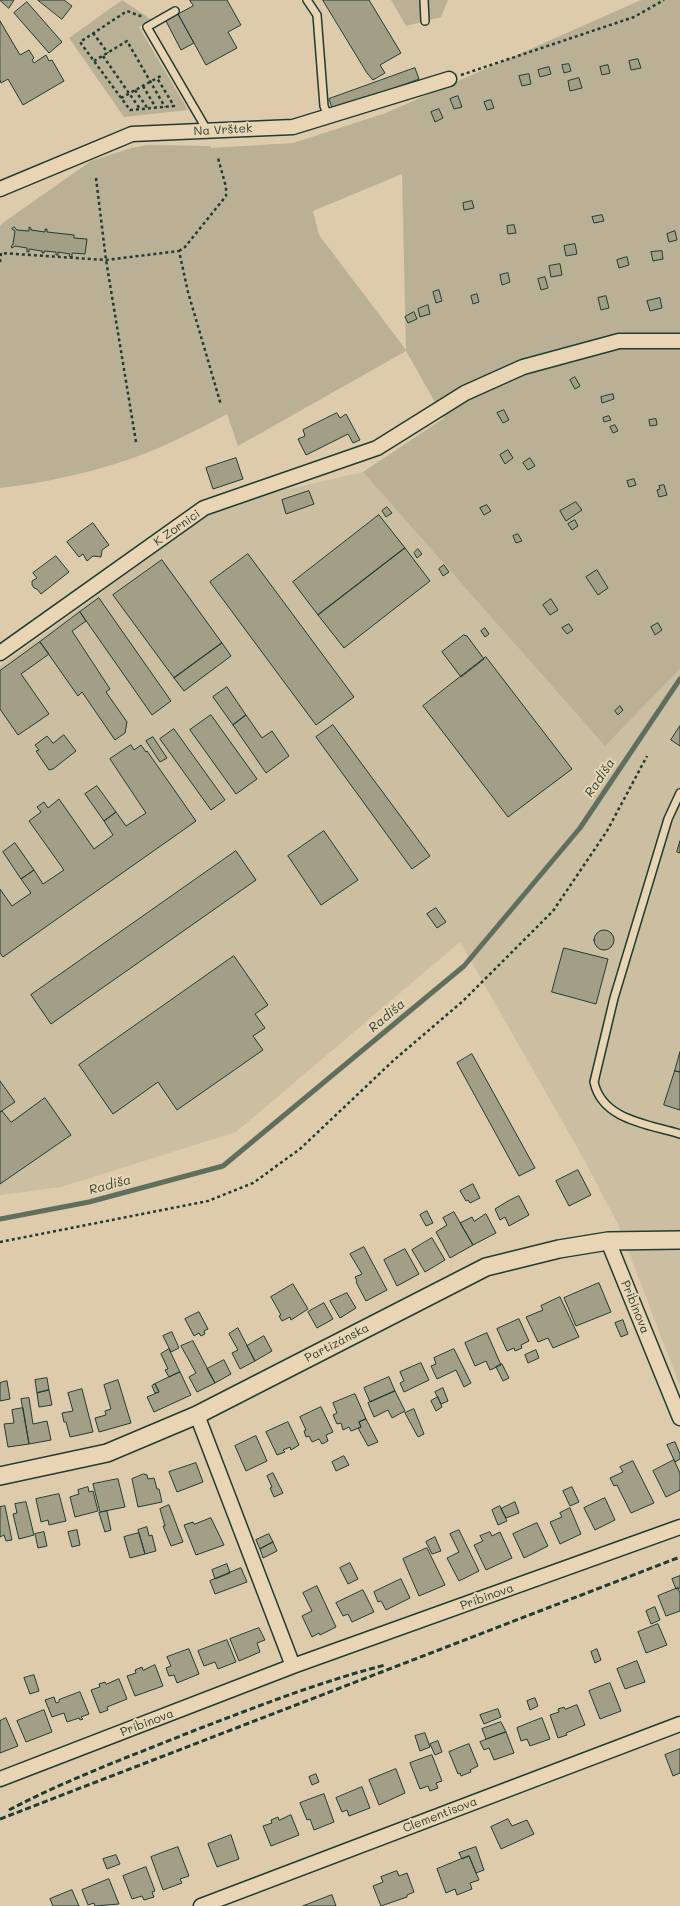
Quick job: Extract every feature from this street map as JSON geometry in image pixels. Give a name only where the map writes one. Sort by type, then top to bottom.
[{"type":"street","name":"Na Vrštek","points":[[0,189],[132,134],[293,127],[449,78]]},
{"type":"street","name":"K Zornici","points":[[0,653],[204,508],[377,448],[465,393],[523,366],[619,341],[680,341]]},
{"type":"street","name":"Partizánska","points":[[0,1476],[106,1453],[197,1415],[486,1267],[559,1249],[608,1241],[680,1240]]},
{"type":"street","name":"Pribinova","points":[[608,1241],[680,1418]]},
{"type":"street","points":[[197,1415],[293,1666]]},
{"type":"street","name":"Pribinova","points":[[0,1779],[293,1666],[680,1527]]},
{"type":"street","name":"Clementisova","points":[[201,1906],[680,1724]]},
{"type":"lane","points":[[307,0],[317,15],[324,106],[328,116]]},
{"type":"lane","points":[[424,0],[424,21]]},
{"type":"lane","points":[[175,11],[147,27],[207,130]]},
{"type":"lane","points":[[680,793],[668,819],[614,998],[594,1082],[597,1094],[613,1112],[623,1117],[680,1134]]},
{"type":"path","points":[[449,78],[634,17],[664,0]]},
{"type":"path","points":[[155,22],[146,13],[140,16],[127,11],[80,42],[130,110],[174,106],[157,78]]},
{"type":"path","points":[[93,33],[108,53]]},
{"type":"path","points":[[94,61],[127,41],[165,107]]},
{"type":"path","points":[[103,56],[140,109]]},
{"type":"path","points":[[121,98],[172,70]]},
{"type":"path","points":[[143,86],[156,108]]},
{"type":"path","points":[[135,90],[148,108]]},
{"type":"path","points":[[0,262],[0,253],[106,260],[180,251],[226,196],[226,187],[218,158]]},
{"type":"path","points":[[96,178],[106,260],[136,442]]},
{"type":"path","points":[[180,251],[188,292],[221,405]]},
{"type":"path","points":[[0,1242],[208,1200],[253,1182],[300,1149],[394,1060],[463,1001],[553,911],[607,831],[647,756]]},
{"type":"shaded area","points":[[122,0],[152,20],[139,27],[188,110],[124,117],[69,38]]},
{"type":"shaded area","points":[[391,0],[448,0],[441,17],[406,26]]},
{"type":"shaded area","points":[[641,0],[680,0],[680,669],[605,746],[363,472],[444,418],[406,351],[238,446],[227,414],[189,434],[155,449],[112,465],[67,477],[0,488],[0,226],[4,222],[91,161],[131,148],[147,145],[211,146],[211,148],[293,143],[386,113]],"holes":[[[402,174],[406,350],[319,235],[313,211]]]},
{"type":"shaded area","points":[[363,472],[605,746],[680,669],[680,1386],[618,1224],[582,1156],[460,942],[236,1132],[61,1187],[0,1195],[0,666],[223,504]]},
{"type":"building","points":[[0,0],[14,0],[9,8]]},
{"type":"building","points":[[38,0],[64,0],[72,6],[62,19]]},
{"type":"building","points":[[190,0],[227,0],[241,25],[228,32],[237,48],[206,65],[178,14],[193,6]]},
{"type":"building","points":[[323,0],[369,0],[401,53],[380,65],[385,73],[373,80],[367,73]]},
{"type":"building","points":[[27,2],[62,42],[49,53],[14,13]]},
{"type":"building","points":[[178,14],[194,43],[181,50],[166,21]]},
{"type":"building","points":[[0,21],[20,55],[29,50],[34,58],[32,60],[34,63],[46,55],[49,61],[52,60],[64,81],[23,105],[8,79],[1,83],[0,80]]},
{"type":"building","points":[[638,59],[641,68],[631,70],[629,61]]},
{"type":"building","points":[[569,64],[571,71],[564,73],[562,65]]},
{"type":"building","points":[[608,65],[610,73],[602,75],[600,67]]},
{"type":"building","points":[[549,67],[551,74],[540,77],[538,70]]},
{"type":"building","points":[[415,68],[419,79],[333,111],[329,99]]},
{"type":"building","points":[[529,74],[531,84],[522,86],[519,76]]},
{"type":"building","points":[[579,78],[582,88],[570,91],[568,81]]},
{"type":"building","points":[[458,96],[462,107],[454,109],[450,99]]},
{"type":"building","points":[[491,100],[494,108],[487,110],[484,102]]},
{"type":"building","points":[[439,109],[443,118],[435,122],[431,112]]},
{"type":"building","points":[[472,201],[474,208],[464,210],[463,203]]},
{"type":"building","points":[[602,215],[604,221],[594,223],[592,217]]},
{"type":"building","points":[[514,225],[516,233],[508,234],[507,226]]},
{"type":"building","points":[[14,227],[17,230],[29,231],[29,227],[31,230],[45,232],[45,229],[47,229],[47,232],[74,235],[74,238],[87,239],[85,254],[72,253],[72,257],[69,256],[70,254],[58,252],[58,255],[56,255],[56,252],[44,251],[44,253],[42,253],[42,251],[29,249],[29,252],[27,252],[27,248],[15,246],[12,248],[15,231],[12,229]]},
{"type":"building","points":[[675,231],[677,240],[669,242],[667,234]]},
{"type":"building","points":[[575,244],[577,254],[566,256],[564,246]]},
{"type":"building","points":[[662,251],[663,259],[653,261],[651,252]]},
{"type":"building","points":[[627,257],[629,265],[619,268],[617,260]]},
{"type":"building","points":[[560,264],[562,275],[551,277],[549,266]]},
{"type":"building","points":[[508,273],[510,282],[502,285],[500,275]]},
{"type":"building","points":[[545,277],[548,288],[541,290],[538,279]]},
{"type":"building","points":[[439,290],[442,301],[436,303],[433,292]]},
{"type":"building","points":[[477,294],[479,302],[473,304],[471,296]]},
{"type":"building","points":[[606,296],[609,308],[601,310],[598,298]]},
{"type":"building","points":[[660,298],[662,308],[650,311],[647,301]]},
{"type":"building","points":[[428,305],[430,314],[420,317],[418,309]]},
{"type":"building","points":[[414,312],[417,319],[408,323],[405,317]]},
{"type":"building","points":[[575,377],[580,386],[575,389],[570,380]]},
{"type":"building","points":[[613,394],[614,399],[602,403],[601,397]]},
{"type":"building","points":[[504,410],[509,420],[503,423],[497,413]]},
{"type":"building","points":[[337,413],[340,418],[346,414],[360,440],[353,443],[348,434],[306,455],[298,439],[305,436],[303,430]]},
{"type":"building","points":[[609,416],[611,420],[604,422],[603,418]]},
{"type":"building","points":[[656,419],[657,425],[650,426],[649,420]]},
{"type":"building","points":[[615,425],[618,431],[613,433],[610,427]]},
{"type":"building","points":[[508,450],[513,458],[505,464],[500,455]]},
{"type":"building","points":[[236,458],[243,479],[213,489],[206,468]]},
{"type":"building","points":[[530,458],[535,466],[528,470],[523,463]]},
{"type":"building","points":[[634,479],[636,485],[629,487],[627,481]]},
{"type":"building","points":[[664,485],[667,495],[659,497],[657,490],[660,489],[659,486]]},
{"type":"building","points":[[309,491],[314,504],[286,514],[282,500]]},
{"type":"building","points":[[576,502],[582,510],[566,521],[560,511]]},
{"type":"building","points":[[487,505],[491,511],[484,515],[480,508]]},
{"type":"building","points":[[387,507],[392,513],[386,517],[382,511]]},
{"type":"building","points":[[379,515],[405,548],[318,615],[293,582]]},
{"type":"building","points":[[575,520],[578,526],[572,530],[568,524]]},
{"type":"building","points":[[93,523],[109,545],[102,550],[101,557],[93,556],[87,561],[83,554],[79,557],[67,542]]},
{"type":"building","points":[[518,534],[522,541],[516,543],[513,536]]},
{"type":"building","points":[[405,548],[430,581],[344,648],[318,615]]},
{"type":"building","points":[[418,549],[422,554],[417,558],[414,553]]},
{"type":"building","points":[[248,554],[354,697],[316,725],[210,582]]},
{"type":"building","points":[[56,556],[69,572],[41,594],[32,585],[32,581],[37,578],[33,573]]},
{"type":"building","points":[[162,560],[222,643],[174,678],[113,595]]},
{"type":"building","points":[[444,565],[449,572],[443,576],[439,569]]},
{"type":"building","points":[[597,570],[608,588],[598,595],[586,577]]},
{"type":"building","points":[[99,598],[171,701],[152,715],[80,612]]},
{"type":"building","points":[[551,599],[558,610],[550,615],[543,605]]},
{"type":"building","points":[[80,612],[86,621],[72,631],[110,689],[106,692],[127,722],[125,733],[115,740],[82,692],[78,696],[40,642]]},
{"type":"building","points":[[658,623],[662,630],[655,635],[651,627]]},
{"type":"building","points":[[569,624],[573,630],[567,634],[562,628]]},
{"type":"building","points":[[485,628],[489,634],[485,637],[481,631]]},
{"type":"building","points":[[464,635],[467,636],[484,659],[461,677],[442,652]]},
{"type":"building","points":[[40,642],[49,654],[21,674],[49,714],[18,735],[0,709],[0,671]]},
{"type":"building","points":[[222,643],[231,656],[184,691],[174,678]]},
{"type":"building","points":[[486,657],[572,769],[508,817],[423,706]]},
{"type":"building","points":[[227,687],[246,715],[233,725],[213,697]]},
{"type":"building","points":[[620,706],[623,710],[618,715],[615,711]]},
{"type":"building","points":[[211,715],[257,779],[236,794],[190,730]]},
{"type":"building","points":[[246,715],[262,738],[272,731],[289,756],[266,773],[233,725]]},
{"type":"building","points":[[333,725],[430,856],[412,869],[316,737]]},
{"type":"building","points":[[680,726],[680,746],[671,740]]},
{"type":"building","points":[[174,729],[225,800],[211,810],[160,739]]},
{"type":"building","points":[[64,735],[76,751],[53,769],[49,770],[36,751],[39,750],[35,745],[47,736],[53,743]]},
{"type":"building","points":[[153,737],[167,758],[160,762],[146,741]]},
{"type":"building","points":[[131,745],[134,750],[141,745],[146,752],[147,751],[196,821],[3,957],[0,953],[0,889],[12,906],[31,893],[21,879],[34,870],[43,884],[64,870],[29,821],[41,812],[37,807],[44,802],[48,808],[59,799],[94,849],[113,835],[104,821],[116,812],[126,826],[146,813],[110,759]]},
{"type":"building","points":[[97,786],[116,812],[104,821],[85,794]]},
{"type":"building","points":[[324,831],[358,880],[321,905],[288,856]]},
{"type":"building","points":[[680,841],[680,853],[677,852]]},
{"type":"building","points":[[15,843],[34,870],[21,879],[3,852]]},
{"type":"building","points":[[236,851],[256,880],[51,1024],[31,995]]},
{"type":"building","points":[[436,908],[446,922],[437,928],[427,914]]},
{"type":"building","points":[[604,930],[611,933],[614,940],[611,947],[604,950],[597,947],[594,940],[597,933]]},
{"type":"building","points":[[564,948],[608,959],[596,1004],[552,992]]},
{"type":"building","points":[[234,956],[268,1005],[255,1014],[265,1028],[253,1036],[263,1050],[177,1110],[158,1082],[113,1114],[79,1065]]},
{"type":"building","points":[[680,1052],[680,1072],[675,1071]]},
{"type":"building","points":[[472,1054],[535,1168],[519,1176],[457,1063]]},
{"type":"building","points":[[675,1071],[680,1072],[680,1110],[664,1105]]},
{"type":"building","points":[[0,1081],[15,1102],[0,1112]]},
{"type":"building","points":[[45,1098],[71,1135],[0,1184],[0,1112],[2,1111],[11,1122]]},
{"type":"building","points":[[578,1170],[591,1195],[569,1206],[556,1181]]},
{"type":"building","points":[[473,1184],[480,1198],[470,1203],[468,1200],[466,1201],[460,1191]]},
{"type":"building","points":[[519,1196],[529,1215],[509,1226],[505,1217],[500,1220],[495,1209]]},
{"type":"building","points":[[427,1211],[433,1223],[426,1226],[420,1215]]},
{"type":"building","points":[[454,1212],[473,1245],[450,1258],[436,1232],[447,1225],[443,1218]]},
{"type":"building","points":[[486,1214],[496,1233],[473,1245],[460,1223],[472,1217],[474,1221]]},
{"type":"building","points":[[432,1238],[445,1260],[425,1272],[412,1250]]},
{"type":"building","points":[[364,1247],[387,1290],[366,1301],[355,1277],[362,1274],[350,1254]]},
{"type":"building","points":[[405,1249],[419,1274],[397,1286],[384,1260]]},
{"type":"building","points":[[599,1283],[611,1312],[576,1326],[564,1298]]},
{"type":"building","points":[[293,1284],[308,1309],[291,1320],[290,1317],[282,1321],[279,1316],[281,1315],[271,1297]]},
{"type":"building","points":[[347,1293],[356,1308],[340,1318],[330,1301]]},
{"type":"building","points":[[560,1297],[579,1337],[553,1348],[548,1338],[538,1342],[526,1317],[543,1310],[541,1306]]},
{"type":"building","points":[[324,1303],[333,1319],[317,1328],[308,1312]]},
{"type":"building","points":[[199,1312],[208,1329],[204,1331],[205,1334],[201,1336],[199,1333],[194,1336],[185,1319]]},
{"type":"building","points":[[519,1319],[529,1341],[521,1345],[522,1348],[515,1351],[514,1348],[507,1351],[497,1329]]},
{"type":"building","points":[[623,1320],[628,1334],[621,1337],[615,1323]]},
{"type":"building","points":[[238,1328],[255,1361],[240,1369],[232,1353],[238,1350],[229,1334]]},
{"type":"building","points":[[172,1332],[179,1348],[171,1352],[163,1336]]},
{"type":"building","points":[[487,1333],[501,1365],[490,1370],[486,1361],[475,1366],[465,1343]]},
{"type":"building","points":[[264,1336],[272,1351],[255,1361],[247,1346]]},
{"type":"building","points":[[193,1341],[215,1383],[197,1392],[189,1377],[196,1373],[181,1346]]},
{"type":"building","points":[[169,1349],[180,1372],[169,1377],[165,1370],[168,1369],[161,1354]]},
{"type":"building","points":[[454,1349],[471,1383],[464,1387],[456,1370],[437,1379],[431,1366],[436,1364],[434,1358]]},
{"type":"building","points":[[536,1350],[539,1358],[528,1363],[525,1355]]},
{"type":"building","points":[[224,1360],[231,1374],[215,1383],[207,1369]]},
{"type":"building","points":[[421,1363],[429,1380],[404,1392],[400,1383],[404,1381],[400,1372]]},
{"type":"building","points":[[502,1364],[509,1378],[503,1381],[496,1367]]},
{"type":"building","points":[[180,1372],[191,1395],[154,1412],[147,1397],[159,1392],[155,1384]]},
{"type":"building","points":[[389,1377],[395,1391],[370,1402],[364,1388]]},
{"type":"building","points":[[47,1378],[49,1390],[37,1393],[35,1380]]},
{"type":"building","points":[[118,1380],[131,1423],[99,1432],[95,1418],[106,1415],[105,1411],[111,1409],[104,1385]]},
{"type":"building","points":[[7,1381],[10,1399],[0,1401],[0,1383]]},
{"type":"building","points":[[155,1384],[159,1392],[155,1393],[152,1386]]},
{"type":"building","points":[[443,1388],[448,1401],[441,1404],[435,1392]]},
{"type":"building","points":[[82,1389],[93,1432],[70,1437],[62,1413],[73,1411],[68,1393]]},
{"type":"building","points":[[49,1390],[52,1405],[39,1407],[37,1393]]},
{"type":"building","points":[[395,1391],[405,1411],[392,1418],[388,1410],[374,1417],[368,1403]]},
{"type":"building","points":[[355,1394],[366,1419],[359,1422],[361,1427],[351,1431],[349,1427],[343,1430],[341,1423],[337,1424],[333,1415],[337,1413],[333,1403]]},
{"type":"building","points":[[438,1397],[442,1407],[436,1411],[431,1401]]},
{"type":"building","points":[[29,1398],[33,1424],[47,1421],[51,1440],[29,1444],[21,1399]]},
{"type":"building","points":[[321,1407],[333,1432],[326,1435],[328,1441],[322,1444],[319,1439],[312,1442],[309,1436],[306,1437],[304,1431],[306,1430],[300,1417]]},
{"type":"building","points":[[23,1408],[29,1444],[8,1447],[4,1424],[14,1423],[12,1410]]},
{"type":"building","points":[[414,1409],[424,1434],[418,1437],[405,1413]]},
{"type":"building","points":[[366,1419],[378,1442],[368,1446],[358,1428],[361,1427],[359,1422]]},
{"type":"building","points":[[288,1422],[299,1445],[291,1450],[290,1447],[283,1450],[285,1452],[277,1455],[266,1432]]},
{"type":"building","points":[[256,1436],[267,1461],[246,1471],[235,1446]]},
{"type":"building","points":[[675,1442],[680,1454],[680,1459],[675,1462],[667,1445]]},
{"type":"building","points":[[344,1456],[349,1465],[336,1471],[332,1462]]},
{"type":"building","points":[[674,1460],[680,1473],[680,1490],[666,1497],[653,1471]]},
{"type":"building","points":[[633,1461],[654,1503],[631,1513],[617,1485],[614,1486],[610,1478],[623,1472],[620,1467]]},
{"type":"building","points":[[196,1463],[203,1482],[177,1492],[169,1472]]},
{"type":"building","points":[[273,1473],[283,1493],[274,1497],[270,1488],[272,1487],[267,1476]]},
{"type":"building","points":[[144,1474],[147,1475],[148,1479],[154,1478],[157,1489],[159,1489],[162,1502],[138,1507],[132,1479]]},
{"type":"building","points":[[118,1479],[125,1507],[100,1512],[93,1484]]},
{"type":"building","points":[[88,1487],[89,1492],[93,1491],[98,1511],[75,1517],[70,1497],[79,1494],[78,1490]]},
{"type":"building","points":[[572,1487],[579,1502],[570,1506],[563,1491]]},
{"type":"building","points":[[59,1494],[66,1521],[49,1525],[48,1520],[41,1522],[36,1499]]},
{"type":"building","points":[[605,1498],[615,1520],[595,1530],[584,1508]]},
{"type":"building","points":[[26,1502],[34,1535],[19,1539],[13,1514],[17,1513],[15,1504]]},
{"type":"building","points":[[515,1502],[519,1513],[506,1518],[501,1509]]},
{"type":"building","points":[[169,1505],[183,1542],[171,1546],[163,1526],[165,1526],[160,1509]]},
{"type":"building","points":[[5,1506],[12,1540],[6,1541],[4,1535],[0,1537],[0,1507]]},
{"type":"building","points":[[500,1506],[507,1521],[498,1525],[492,1510]]},
{"type":"building","points":[[570,1508],[581,1534],[560,1544],[550,1522],[562,1517],[560,1513]]},
{"type":"building","points":[[107,1511],[111,1530],[105,1532],[99,1513]]},
{"type":"building","points":[[211,1518],[224,1545],[196,1555],[184,1525],[193,1522],[194,1524]]},
{"type":"building","points":[[537,1523],[548,1546],[524,1558],[513,1534]]},
{"type":"building","points":[[147,1527],[149,1536],[152,1535],[156,1551],[145,1554],[138,1530]]},
{"type":"building","points":[[77,1530],[80,1545],[72,1547],[68,1532]]},
{"type":"building","points":[[459,1530],[479,1571],[459,1581],[447,1558],[459,1552],[450,1534]]},
{"type":"building","points":[[44,1532],[47,1546],[38,1548],[35,1534]]},
{"type":"building","points":[[490,1532],[492,1536],[500,1532],[512,1558],[486,1570],[474,1545],[483,1541],[480,1536]]},
{"type":"building","points":[[139,1533],[145,1554],[130,1558],[124,1537]]},
{"type":"building","points":[[269,1534],[273,1542],[260,1549],[256,1540]]},
{"type":"building","points":[[435,1537],[441,1551],[432,1554],[426,1542]]},
{"type":"building","points":[[273,1542],[277,1551],[263,1558],[260,1549]]},
{"type":"building","points":[[427,1548],[445,1585],[419,1596],[403,1559]]},
{"type":"building","points":[[350,1563],[358,1579],[348,1584],[340,1568]]},
{"type":"building","points":[[227,1564],[230,1573],[215,1579],[212,1570]]},
{"type":"building","points":[[241,1568],[247,1582],[215,1594],[210,1581]]},
{"type":"building","points":[[680,1576],[680,1588],[676,1589],[672,1579]]},
{"type":"building","points":[[401,1579],[410,1598],[386,1610],[381,1601],[378,1602],[374,1592]]},
{"type":"building","points":[[317,1586],[336,1627],[320,1635],[319,1633],[312,1637],[302,1616],[312,1611],[303,1593]]},
{"type":"building","points":[[678,1588],[680,1593],[680,1611],[666,1616],[658,1596]]},
{"type":"building","points":[[363,1590],[374,1612],[352,1622],[348,1614],[343,1616],[336,1603]]},
{"type":"building","points":[[655,1607],[660,1620],[651,1624],[646,1611]]},
{"type":"building","points":[[658,1624],[667,1645],[646,1653],[638,1632]]},
{"type":"building","points":[[259,1628],[265,1640],[257,1643],[260,1652],[239,1661],[230,1639]]},
{"type":"building","points":[[227,1640],[236,1662],[218,1669],[215,1662],[204,1666],[198,1651]]},
{"type":"building","points":[[189,1649],[199,1674],[177,1683],[174,1675],[169,1676],[166,1668],[171,1666],[167,1657]]},
{"type":"building","points":[[597,1649],[601,1660],[595,1663],[591,1652]]},
{"type":"building","points":[[637,1661],[645,1682],[625,1689],[617,1669]]},
{"type":"building","points":[[155,1665],[163,1686],[135,1696],[127,1676],[136,1673],[135,1670],[142,1667],[143,1670]]},
{"type":"building","points":[[34,1675],[39,1691],[30,1694],[24,1678]]},
{"type":"building","points":[[119,1679],[127,1699],[107,1707],[108,1710],[100,1713],[91,1690],[100,1687],[99,1684],[105,1682],[106,1684]]},
{"type":"building","points":[[610,1683],[621,1711],[600,1719],[589,1691]]},
{"type":"building","points":[[80,1692],[89,1714],[81,1717],[83,1719],[80,1720],[79,1718],[67,1722],[64,1713],[52,1717],[45,1700],[54,1697],[56,1703],[59,1702],[59,1700]]},
{"type":"building","points":[[535,1698],[538,1706],[530,1710],[527,1701]]},
{"type":"building","points":[[577,1705],[585,1725],[566,1733],[567,1735],[558,1738],[550,1715],[559,1712],[558,1709],[564,1707],[565,1709]]},
{"type":"building","points":[[498,1709],[501,1717],[484,1724],[480,1715]]},
{"type":"building","points":[[44,1710],[52,1732],[26,1742],[17,1721]]},
{"type":"building","points":[[6,1718],[18,1746],[0,1753],[0,1721]]},
{"type":"building","points":[[542,1718],[550,1739],[530,1746],[527,1739],[521,1741],[517,1728]]},
{"type":"building","points":[[501,1722],[506,1732],[486,1739],[482,1729]]},
{"type":"building","points":[[506,1732],[514,1753],[494,1760],[489,1748],[484,1750],[480,1742]]},
{"type":"building","points":[[425,1733],[430,1747],[420,1751],[415,1736]]},
{"type":"building","points":[[438,1741],[442,1752],[435,1755],[430,1744]]},
{"type":"building","points":[[469,1744],[478,1766],[470,1770],[471,1772],[461,1776],[460,1773],[458,1774],[449,1752]]},
{"type":"building","points":[[680,1749],[680,1773],[673,1776],[665,1755]]},
{"type":"building","points":[[432,1755],[442,1781],[436,1783],[438,1788],[430,1791],[428,1786],[420,1789],[410,1763]]},
{"type":"building","points":[[396,1769],[405,1793],[379,1805],[369,1780]]},
{"type":"building","points":[[316,1774],[319,1782],[312,1785],[309,1777]]},
{"type":"building","points":[[362,1787],[370,1808],[349,1816],[347,1810],[342,1812],[336,1798]]},
{"type":"building","points":[[324,1794],[334,1822],[314,1830],[310,1819],[307,1820],[300,1803]]},
{"type":"building","points":[[291,1815],[299,1835],[271,1846],[263,1826],[272,1823],[271,1820],[278,1817],[279,1820]]},
{"type":"building","points":[[508,1819],[512,1826],[527,1820],[534,1834],[501,1849],[491,1827]]},
{"type":"building","points":[[231,1835],[239,1859],[217,1867],[208,1844]]},
{"type":"building","points":[[178,1847],[189,1876],[180,1879],[182,1883],[163,1890],[151,1857]]},
{"type":"building","points":[[476,1847],[484,1870],[476,1873],[469,1856],[462,1859],[459,1853]]},
{"type":"building","points":[[116,1855],[120,1864],[107,1869],[103,1859]]},
{"type":"building","points":[[469,1856],[479,1880],[470,1883],[472,1889],[457,1895],[455,1889],[446,1893],[437,1869]]},
{"type":"building","points":[[146,1867],[155,1891],[152,1892],[154,1897],[144,1900],[142,1896],[132,1899],[123,1876]]},
{"type":"building","points":[[397,1871],[399,1876],[407,1873],[414,1892],[407,1895],[407,1897],[381,1906],[373,1886],[383,1882],[381,1877]]},
{"type":"building","points":[[109,1879],[119,1904],[95,1906],[94,1903],[88,1905],[82,1890]]},
{"type":"building","points":[[72,1890],[79,1906],[53,1906],[50,1899]]},
{"type":"building","points":[[332,1895],[336,1906],[303,1906]]},
{"type":"waterway","name":"Radiša","points":[[0,1219],[89,1202],[223,1166],[464,966],[580,828],[680,679]]},
{"type":"railway","points":[[0,1819],[680,1557]]},
{"type":"railway","points":[[9,1810],[77,1778],[193,1731],[312,1687],[385,1665]]}]
